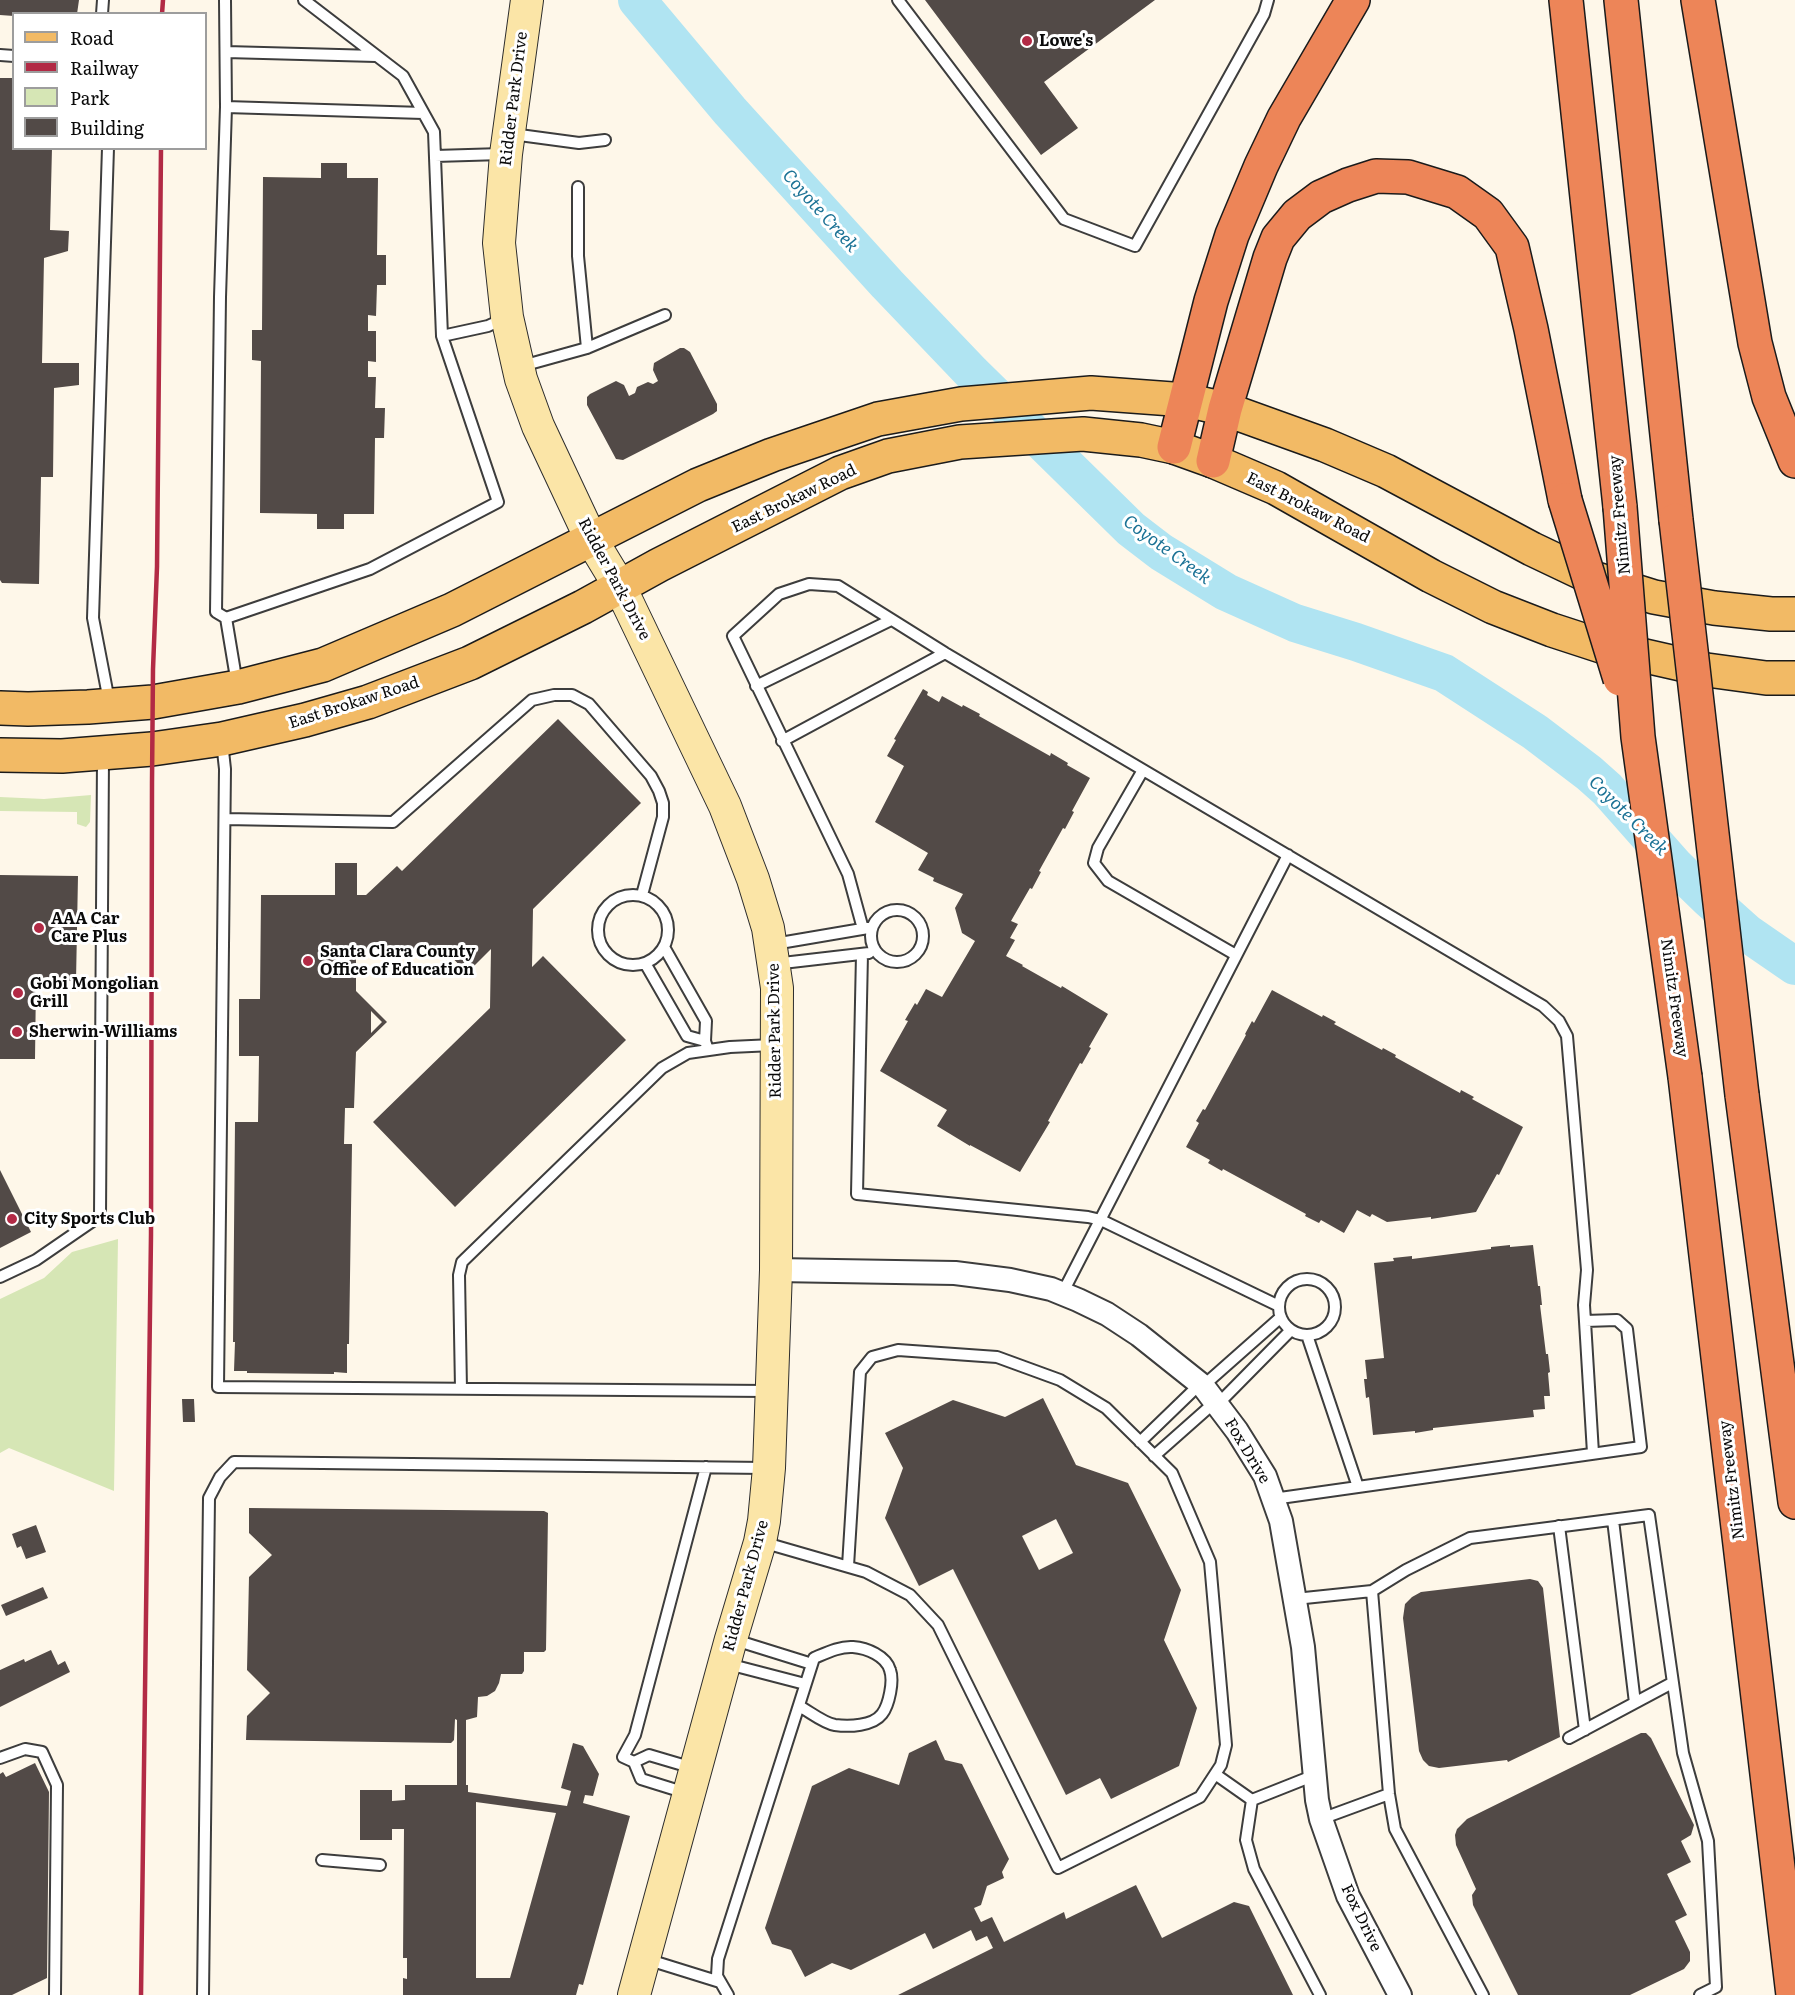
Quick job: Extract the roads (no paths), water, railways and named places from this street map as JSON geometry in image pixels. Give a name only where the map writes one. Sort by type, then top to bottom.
[{"type":"highway","points":[[1174,447],[1211,301],[1240,215],[1284,118],[1353,0]]},
{"type":"highway","name":"Nimitz Freeway","points":[[1566,0],[1620,507],[1638,737],[1685,1077],[1793,1995]]},
{"type":"highway","points":[[1621,0],[1676,520],[1742,1095],[1795,1502]]},
{"type":"highway","points":[[1698,0],[1755,343],[1769,397],[1795,461]]},
{"type":"highway","points":[[1213,461],[1225,410],[1270,258],[1278,238],[1297,215],[1321,197],[1376,176],[1408,177],[1457,192],[1488,214],[1512,247],[1565,500],[1638,737]]},
{"type":"main road","points":[[0,708],[98,707],[153,702],[238,687],[323,665],[452,610],[698,485],[772,455],[878,419],[961,404],[1091,393],[1186,400],[1225,410],[1325,445],[1386,471],[1532,549],[1593,578],[1654,597],[1714,608],[1795,614]]},
{"type":"main road","name":"East Brokaw Road","points":[[0,755],[62,756],[152,750],[222,739],[305,720],[368,702],[470,663],[840,473],[888,456],[960,442],[1083,434],[1141,440],[1174,447],[1213,461],[1276,488],[1431,576],[1493,607],[1601,646],[1668,662],[1731,673],[1766,678],[1795,678]]},
{"type":"main road","points":[[0,729],[30,730],[98,707]]},
{"type":"street","name":"Ridder Park Drive","points":[[527,0],[507,144],[499,243],[507,317],[518,367],[538,426],[591,539],[620,587],[725,806],[753,879],[768,928],[777,988],[776,1270],[769,1468],[764,1521],[634,1995]]},
{"type":"street","name":"Fox Drive","points":[[776,1270],[954,1273],[1010,1280],[1051,1289],[1098,1309],[1123,1324],[1171,1359],[1209,1394],[1237,1431],[1265,1476],[1281,1521],[1304,1647],[1317,1800],[1348,1896],[1400,1995]]},
{"type":"lane","points":[[225,0],[226,107],[220,297],[216,612],[226,618],[238,687]]},
{"type":"lane","points":[[226,618],[370,568],[498,502],[442,336],[434,132],[403,76],[304,0]]},
{"type":"lane","points":[[898,0],[1064,219],[1135,246],[1264,14],[1268,0]]},
{"type":"lane","points":[[226,52],[376,56]]},
{"type":"lane","points":[[226,107],[423,113]]},
{"type":"lane","points":[[435,156],[507,144],[579,143],[606,140]]},
{"type":"lane","points":[[98,707],[93,618],[108,150]]},
{"type":"lane","points":[[578,187],[578,256],[587,348]]},
{"type":"lane","points":[[518,367],[587,348],[665,315]]},
{"type":"lane","points":[[442,336],[489,326],[507,317]]},
{"type":"lane","points":[[773,954],[867,929],[884,913],[893,910],[912,915],[919,922],[923,932],[923,941],[920,950],[906,961],[889,962],[876,953],[870,938],[867,929],[848,874],[733,636],[779,594],[808,584],[838,586],[945,653],[1543,1006],[1559,1021],[1567,1036],[1587,1270],[1584,1305],[1593,1454]]},
{"type":"lane","points":[[756,686],[891,620]]},
{"type":"lane","points":[[782,741],[945,653]]},
{"type":"lane","points":[[225,819],[393,822],[531,700],[554,695],[573,695],[589,704],[651,776],[659,791],[663,803],[663,817],[642,895]]},
{"type":"lane","points":[[222,739],[225,769],[225,819],[218,1387],[772,1391]]},
{"type":"lane","points":[[0,1278],[36,1260],[100,1216],[104,753]]},
{"type":"lane","points":[[1143,770],[1098,848],[1094,863],[1108,881],[1236,955]]},
{"type":"lane","points":[[1062,1294],[1288,855]]},
{"type":"lane","points":[[628,894],[642,895],[655,901],[664,911],[669,925],[668,939],[664,947],[651,961],[638,965],[624,964],[611,958],[602,948],[597,934],[598,920],[604,908],[615,899],[628,894]]},
{"type":"lane","points":[[664,947],[706,1021],[706,1045]]},
{"type":"lane","points":[[773,954],[876,953]]},
{"type":"lane","points":[[862,954],[857,1194],[1101,1220],[1280,1311],[1291,1330],[1307,1335],[1324,1330],[1331,1323],[1335,1314],[1334,1296],[1329,1288],[1313,1278],[1296,1280],[1284,1291],[1280,1311],[1154,1456]]},
{"type":"lane","points":[[645,963],[687,1036],[706,1045],[730,1047],[777,1045]]},
{"type":"lane","points":[[461,1389],[459,1275],[462,1262],[662,1068],[706,1045]]},
{"type":"lane","points":[[1274,1499],[1641,1447],[1627,1329],[1617,1320],[1585,1321]]},
{"type":"lane","points":[[1140,1442],[1209,1394],[1291,1330]]},
{"type":"lane","points":[[1307,1335],[1358,1487]]},
{"type":"lane","points":[[760,1542],[866,1572],[910,1595],[938,1625],[1058,1868],[1200,1797],[1221,1766],[1226,1744],[1210,1562],[1172,1473],[1106,1408],[1060,1380],[997,1357],[898,1350],[872,1357],[860,1372],[848,1566]]},
{"type":"lane","points":[[203,1995],[209,1498],[220,1477],[234,1462],[769,1468]]},
{"type":"lane","points":[[693,1781],[641,1779],[634,1762],[622,1757],[635,1735],[706,1467]]},
{"type":"lane","points":[[1295,1599],[1372,1591],[1406,1570],[1470,1538],[1649,1515],[1683,1754],[1708,1841],[1716,1987],[1700,1995]]},
{"type":"lane","points":[[1613,1520],[1635,1703]]},
{"type":"lane","points":[[1558,1526],[1585,1730]]},
{"type":"lane","points":[[1372,1591],[1389,1794],[1395,1829],[1483,1995]]},
{"type":"lane","points":[[728,1995],[717,1976],[718,1959],[814,1658],[834,1650],[851,1647],[866,1649],[883,1659],[891,1671],[890,1698],[882,1716],[862,1725],[833,1725],[799,1706]]},
{"type":"lane","points":[[728,1651],[812,1664]]},
{"type":"lane","points":[[728,1651],[805,1684]]},
{"type":"lane","points":[[1569,1738],[1672,1683]]},
{"type":"lane","points":[[0,1758],[25,1749],[42,1752],[57,1785],[55,1995]]},
{"type":"lane","points":[[634,1762],[649,1755],[693,1781]]},
{"type":"lane","points":[[1215,1774],[1252,1800]]},
{"type":"lane","points":[[1252,1800],[1314,1775]]},
{"type":"lane","points":[[1322,1819],[1389,1794]]},
{"type":"lane","points":[[1252,1800],[1246,1840],[1254,1869],[1320,1995]]},
{"type":"lane","points":[[322,1860],[380,1864]]},
{"type":"lane","points":[[644,1958],[720,1982]]},
{"type":"waterway","name":"Coyote Creek","points":[[637,0],[730,111],[887,284],[972,373],[1131,529],[1161,552],[1226,592],[1295,623],[1444,673],[1535,732],[1607,789],[1676,867],[1709,899],[1747,933],[1795,966]]},
{"type":"railway","points":[[162,12],[163,0]]},
{"type":"railway","points":[[141,1995],[151,1235],[153,669],[157,567],[161,150]]},
{"type":"place","name":"Lowe's","points":[[1027,41]]},
{"type":"place","name":"AAA Car Care Plus","points":[[39,928]]},
{"type":"place","name":"Santa Clara County Office of Education","points":[[308,961]]},
{"type":"place","name":"Gobi Mongolian Grill","points":[[18,993]]},
{"type":"place","name":"Sherwin-Williams","points":[[17,1032]]},
{"type":"place","name":"City Sports Club","points":[[12,1219]]}]
